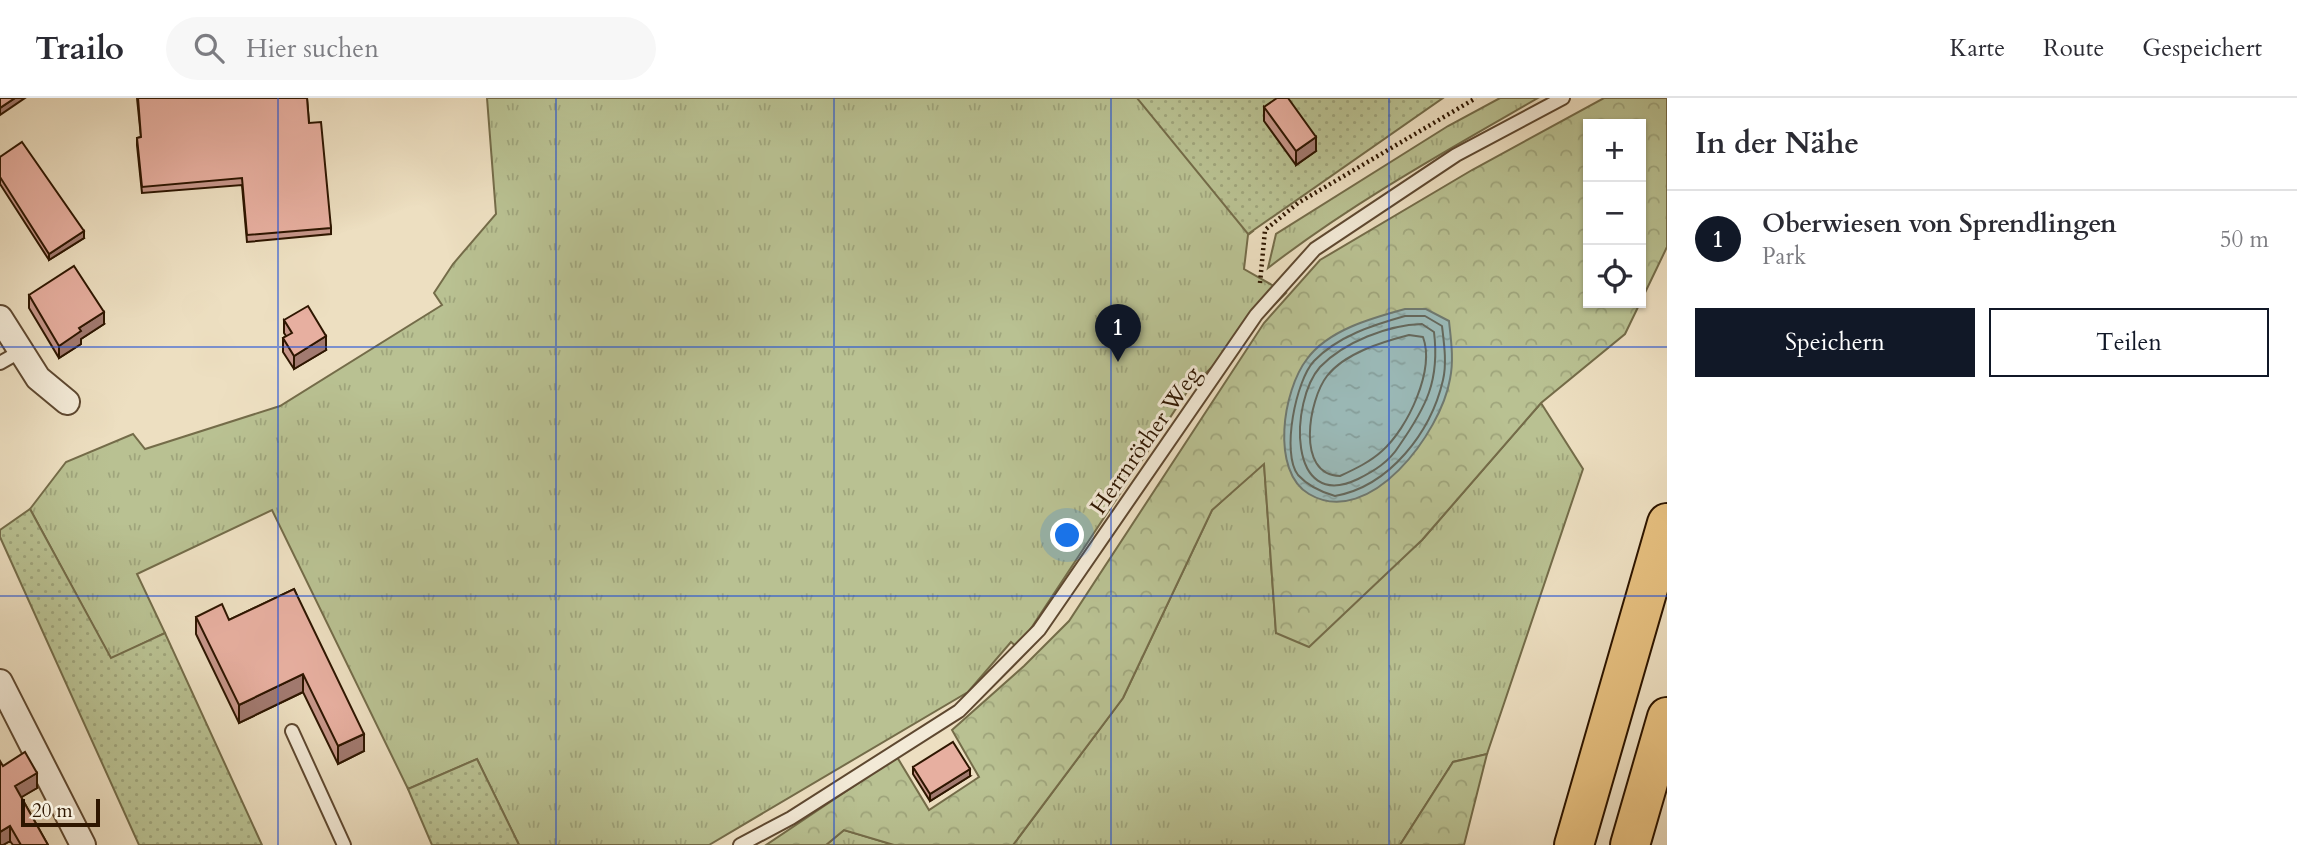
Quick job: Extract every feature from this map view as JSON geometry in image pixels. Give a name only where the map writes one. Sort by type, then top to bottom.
[{"type":"highway","points":[[1574,845],[1667,523]]},
{"type":"highway","points":[[1630,845],[1667,717]]},
{"type":"street","points":[[0,318],[10,357],[67,402]]},
{"type":"street","points":[[0,682],[83,845]]},
{"type":"lane","name":"Herrnröther Weg","points":[[740,845],[791,818],[959,710],[1039,630],[1256,315],[1315,249],[1456,155],[1563,98]]},
{"type":"lane","points":[[292,731],[344,845]]},
{"type":"path","points":[[1458,98],[1463,105]]},
{"type":"path","points":[[1256,315],[1265,230],[1298,203],[1476,98]]},
{"type":"green space","points":[[487,98],[1149,98],[1253,231],[1248,235],[1244,269],[1286,293],[1187,392],[1018,648],[1011,642],[968,692],[709,845],[519,845],[477,759],[408,789],[272,510],[137,574],[165,633],[111,659],[30,509],[66,462],[133,434],[145,449],[280,406],[442,305],[434,293],[453,264],[496,214]]},
{"type":"green space","points":[[1137,98],[1443,98],[1248,234]]},
{"type":"green space","points":[[1500,98],[1538,98],[1366,200],[1268,268],[1276,234],[1448,126]]},
{"type":"green space","points":[[1604,98],[1667,98],[1667,247],[1646,291],[1646,119],[1583,119],[1583,308],[1638,308],[1625,334],[1541,403],[1422,540],[1309,647],[1276,633],[1264,464],[1212,510],[1123,698],[1013,845],[894,845],[844,830],[826,845],[766,845],[897,757],[929,810],[979,777],[952,730],[1024,666],[1069,621],[1264,323],[1320,260],[1472,170]]},
{"type":"green space","points":[[1541,403],[1583,469],[1487,754],[1453,762],[1400,845],[1013,845],[1123,698],[1212,510],[1264,463],[1276,633],[1384,574],[1422,540]]},
{"type":"green space","points":[[30,509],[111,658],[165,633],[262,845],[139,845],[0,537],[0,530]]},
{"type":"green space","points":[[1487,754],[1464,845],[1400,845],[1453,762]]},
{"type":"green space","points":[[477,759],[519,845],[432,845],[408,789]]},
{"type":"green space","points":[[844,830],[894,845],[826,845]]},
{"type":"water","points":[[1405,309],[1426,309],[1449,321],[1452,350],[1450,379],[1444,401],[1433,424],[1418,448],[1399,470],[1378,487],[1356,499],[1332,502],[1309,494],[1297,483],[1289,468],[1285,449],[1287,409],[1299,373],[1307,359],[1327,340],[1365,321]]},
{"type":"building","points":[[0,98],[15,98],[0,108]]},
{"type":"building","points":[[138,98],[307,98],[309,123],[321,122],[331,228],[247,235],[242,178],[142,187],[137,138],[141,137]]},
{"type":"building","points":[[1277,98],[1288,98],[1316,137],[1296,151],[1264,107]]},
{"type":"building","points":[[22,142],[84,231],[49,254],[0,177],[0,157]]},
{"type":"building","points":[[74,266],[104,312],[79,328],[81,331],[59,346],[29,295]]},
{"type":"building","points":[[308,306],[326,336],[294,356],[283,338],[292,333],[284,320]]},
{"type":"building","points":[[294,589],[364,734],[338,746],[303,674],[239,705],[196,617],[222,604],[229,620]]},
{"type":"building","points":[[953,742],[970,769],[930,794],[913,767]]},
{"type":"building","points":[[25,752],[37,773],[15,786],[48,845],[21,845],[10,826],[0,832],[0,761],[3,766]]},
{"type":"place","name":"Oberwiesen von Sprendlingen","points":[[1118,362]]}]
